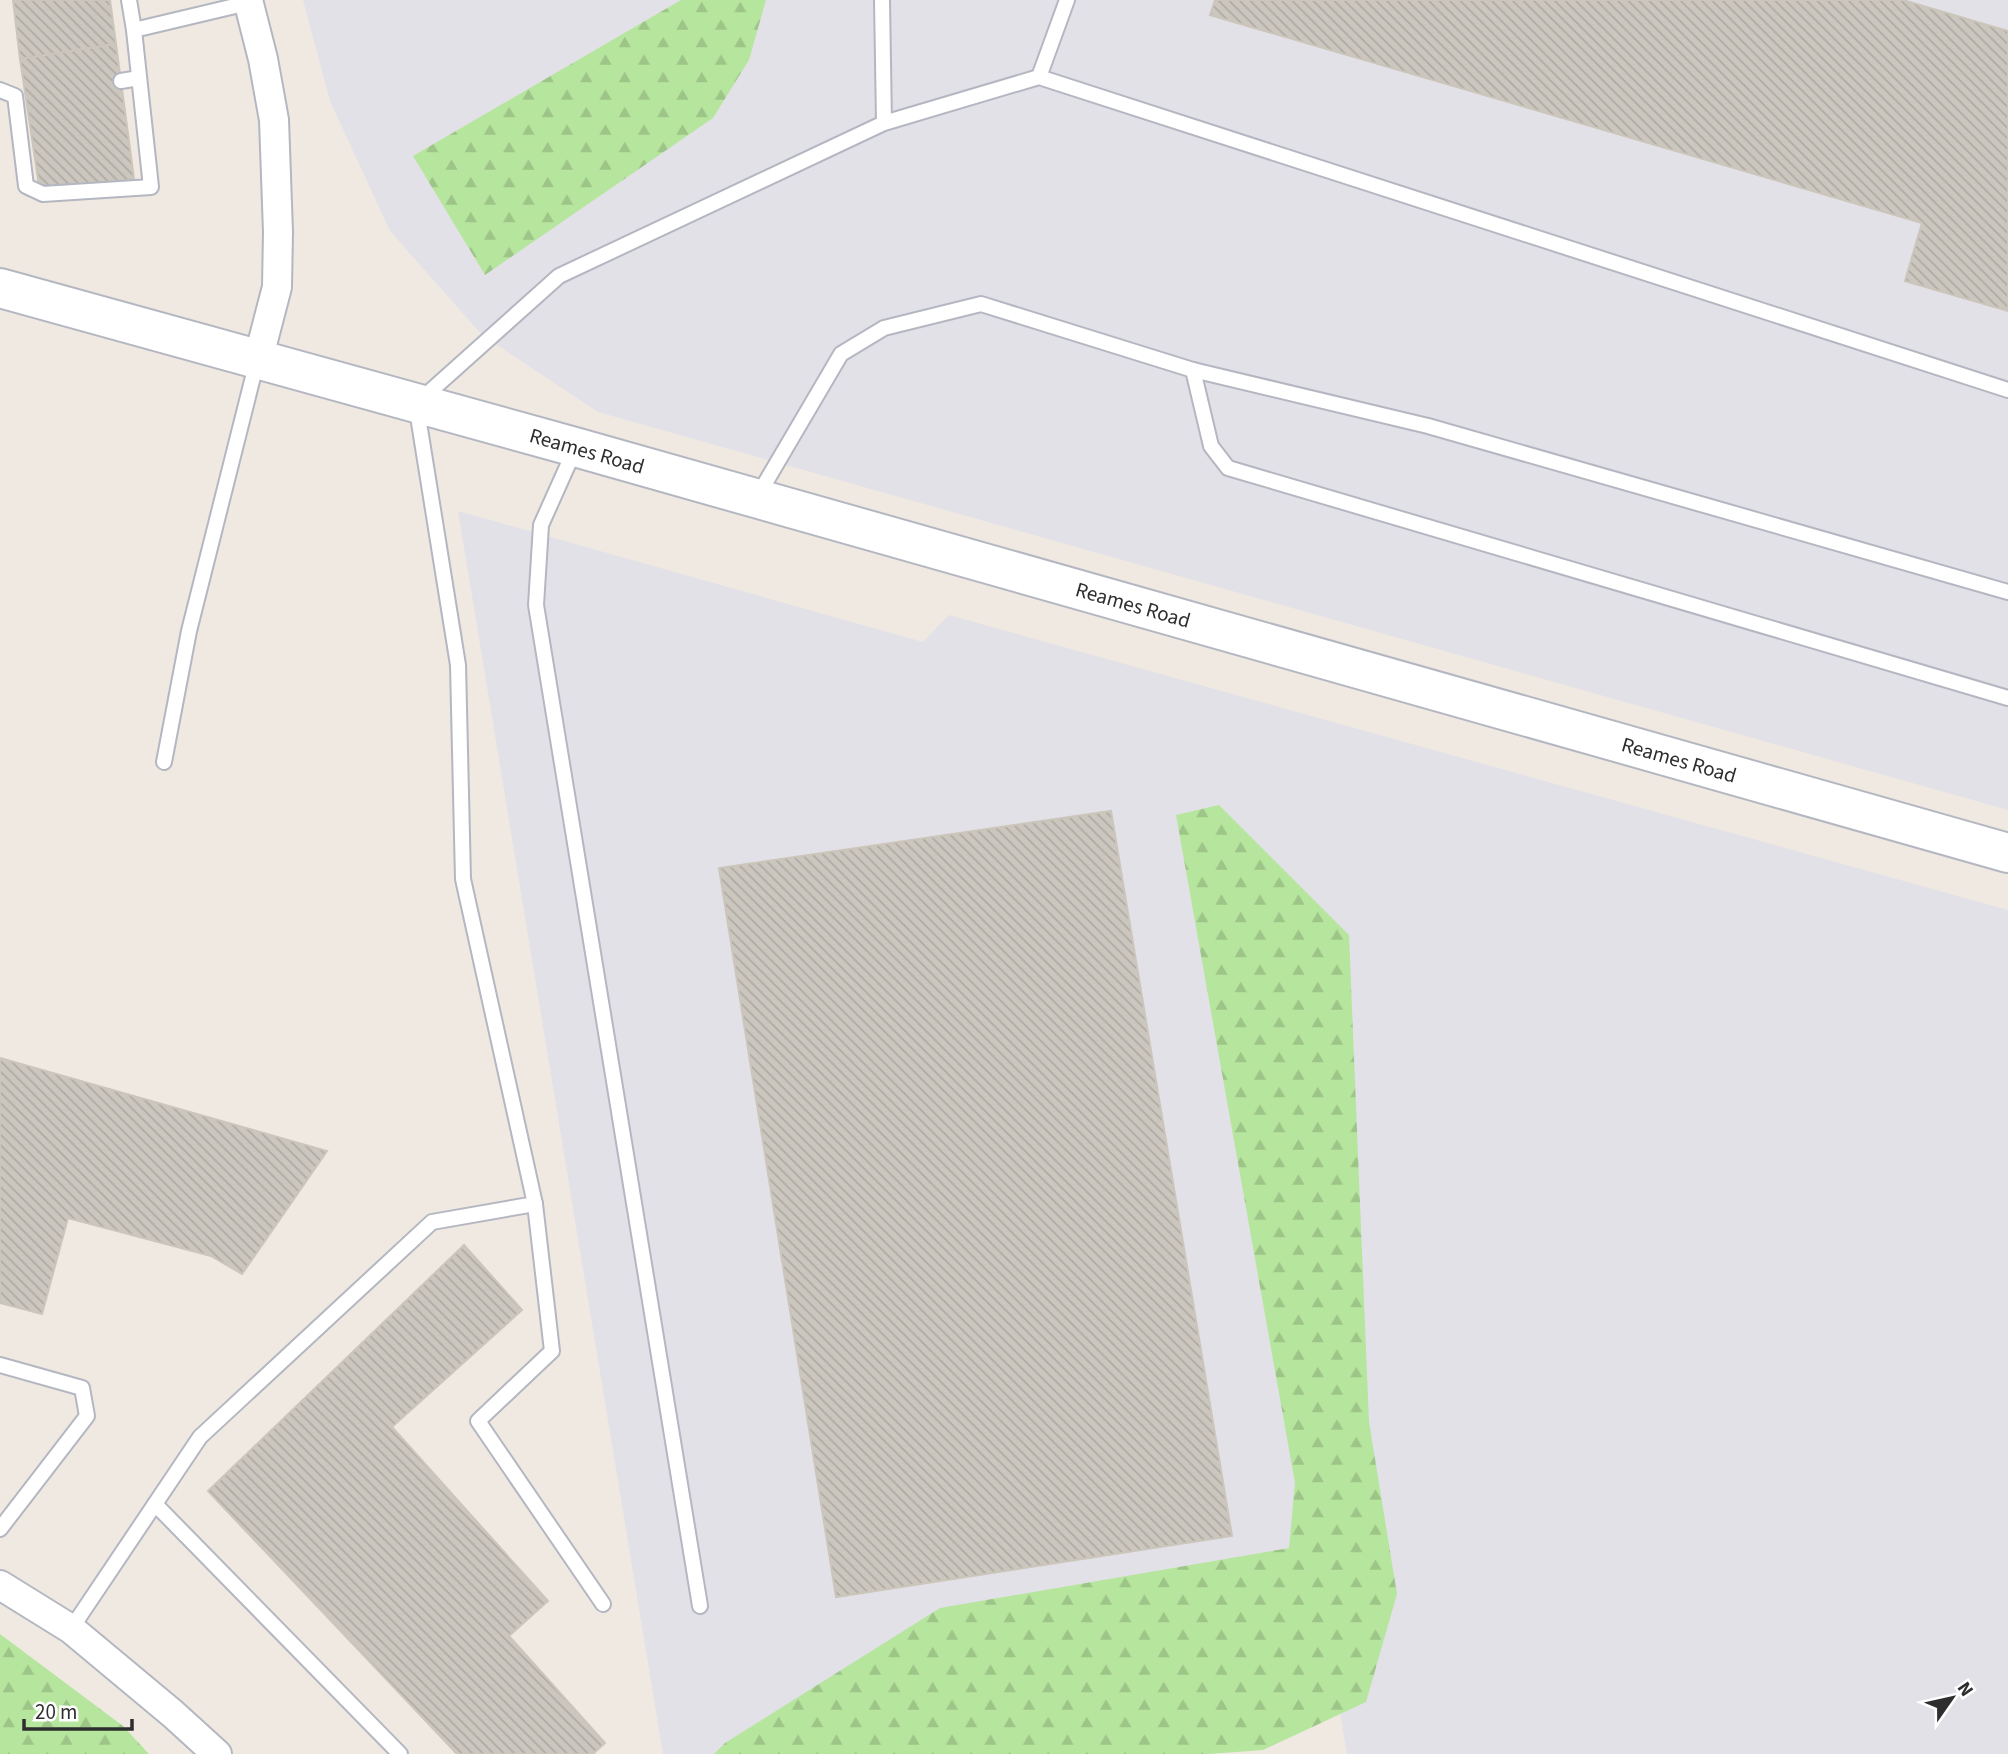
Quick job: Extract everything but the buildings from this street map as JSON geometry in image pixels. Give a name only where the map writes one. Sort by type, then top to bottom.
[{"type":"main road","name":"Reames Road","points":[[0,288],[575,447],[2008,853]]},
{"type":"street","points":[[252,1],[274,120],[278,232],[277,287],[258,359]]},
{"type":"street","points":[[0,1585],[71,1629],[217,1754]]},
{"type":"lane","points":[[0,90],[20,95],[29,154],[26,186],[43,194],[150,187],[129,0]]},
{"type":"lane","points":[[882,0],[884,123]]},
{"type":"lane","points":[[1039,77],[1068,0]]},
{"type":"lane","points":[[134,30],[252,1]]},
{"type":"lane","points":[[603,1604],[478,1420],[552,1352],[535,1204],[463,879],[458,665],[416,404],[559,276],[884,123],[1039,77],[2008,390]]},
{"type":"lane","points":[[121,81],[139,78]]},
{"type":"lane","points":[[129,139],[145,137]]},
{"type":"lane","points":[[756,499],[841,354],[884,328],[981,304],[1193,370],[1428,426],[2008,592]]},
{"type":"lane","points":[[164,762],[189,631],[258,359]]},
{"type":"lane","points":[[1193,370],[1211,446],[1228,468],[2008,698]]},
{"type":"lane","points":[[575,447],[541,525],[536,605],[700,1606]]},
{"type":"lane","points":[[71,1629],[200,1437],[432,1222],[535,1204]]},
{"type":"lane","points":[[0,1365],[82,1388],[87,1416],[0,1529]]},
{"type":"lane","points":[[155,1504],[401,1754]]},
{"type":"shaded area","points":[[303,0],[2008,0],[2008,810],[598,412],[482,335],[390,231],[330,101]]},
{"type":"shaded area","points":[[458,511],[923,642],[949,615],[2008,910],[2008,1754],[1347,1754],[1333,1671],[814,1754],[663,1754]]},
{"type":"green space","points":[[681,0],[766,0],[749,60],[713,118],[485,275],[413,156]]},
{"type":"green space","points":[[1219,805],[1349,935],[1369,1422],[1397,1594],[1366,1702],[1263,1750],[1209,1754],[714,1754],[725,1743],[940,1608],[1289,1548],[1295,1483],[1176,815]]},
{"type":"green space","points":[[0,1634],[123,1726],[149,1754],[0,1754]]}]
